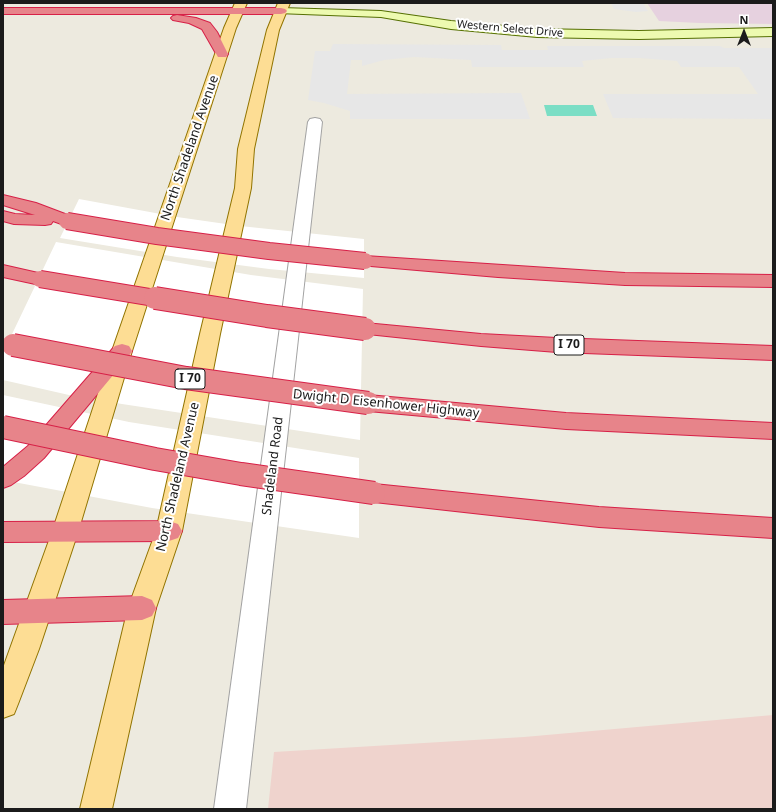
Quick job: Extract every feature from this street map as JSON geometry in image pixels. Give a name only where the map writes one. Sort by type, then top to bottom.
[{"type":"highway","points":[[3,11],[106,11],[283,7]]},
{"type":"highway","points":[[106,11],[175,17],[200,23],[206,26],[211,32],[222,54]]},
{"type":"highway","points":[[3,200],[30,207],[66,221]]},
{"type":"highway","points":[[3,216],[14,219],[66,221],[157,236],[254,249],[365,261],[498,272],[625,279],[773,281]]},
{"type":"highway","name":"I 70","points":[[3,271],[40,279],[267,316],[365,329],[550,344],[773,353]]},
{"type":"highway","name":"Dwight D Eisenhower Highway","points":[[8,344],[193,379],[257,389],[368,403],[475,414],[566,421],[773,431]]},
{"type":"highway","points":[[3,479],[16,470],[36,452],[122,351]]},
{"type":"highway","points":[[3,427],[162,460],[241,474],[374,492],[599,517],[773,528]]},
{"type":"highway","points":[[3,532],[169,531]]},
{"type":"highway","points":[[3,612],[142,608]]},
{"type":"main road","name":"North Shadeland Avenue","points":[[3,704],[25,649],[65,532],[122,351],[222,54],[240,7]]},
{"type":"main road","name":"North Shadeland Avenue","points":[[96,809],[142,608],[169,531],[210,334],[243,188],[246,149],[273,30],[283,7]]},
{"type":"street","name":"Western Select Drive","points":[[283,7],[380,14],[451,24],[537,33],[639,35],[773,32]]},
{"type":"street","name":"Western Select Drive","points":[[442,12],[528,23],[739,32]]},
{"type":"street","name":"Shadeland Road","points":[[230,809],[316,122]]},
{"type":"shaded area","points":[[611,3],[643,3],[648,11],[636,12],[614,9]]},
{"type":"shaded area","points":[[647,3],[773,3],[773,24],[659,21]]},
{"type":"shaded area","points":[[333,44],[501,45],[502,50],[548,50],[547,46],[720,46],[724,48],[773,48],[773,119],[613,118],[603,94],[758,94],[739,67],[681,67],[677,61],[640,58],[611,58],[582,61],[584,67],[472,67],[471,60],[414,57],[384,60],[362,66],[362,60],[351,60],[347,94],[521,93],[530,119],[350,119],[350,111],[308,100],[315,51],[330,51]]},
{"type":"shaded area","points":[[773,715],[773,809],[268,809],[274,752],[524,737]]},
{"type":"green space","points":[[544,105],[593,105],[597,116],[547,116]]},
{"type":"pier","points":[[79,199],[177,217],[240,226],[364,239],[364,278],[269,269],[177,257],[60,238]]},
{"type":"pier","points":[[56,242],[251,275],[363,289],[360,440],[122,404],[69,395],[3,380],[3,353]]},
{"type":"pier","points":[[3,395],[129,422],[359,458],[359,538],[152,508],[3,480]]}]
